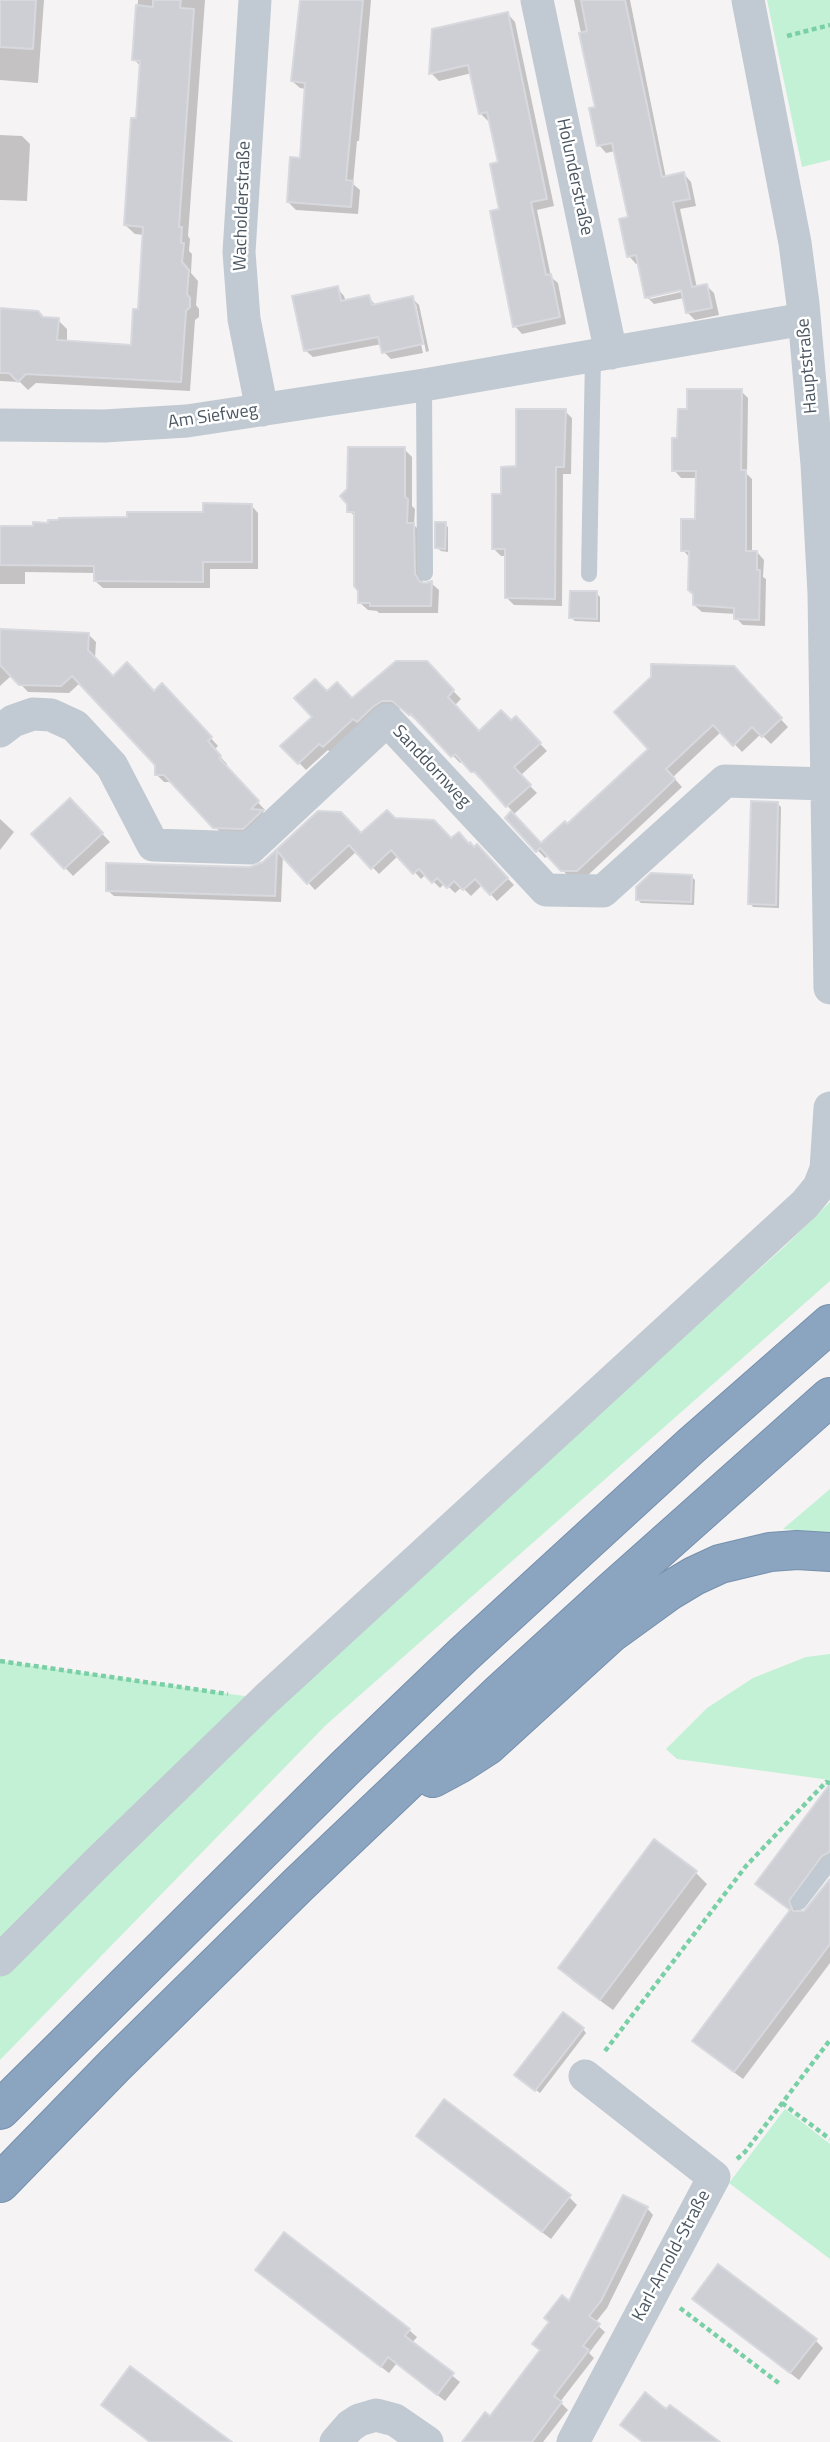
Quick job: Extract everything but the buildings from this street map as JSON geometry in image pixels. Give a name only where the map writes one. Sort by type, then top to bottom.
[{"type":"highway","points":[[0,2110],[464,1654],[692,1445],[830,1324]]},
{"type":"highway","points":[[0,2183],[187,1994],[500,1693],[830,1397]]},
{"type":"highway","points":[[390,1799],[444,1773],[487,1746],[611,1633],[694,1576],[720,1564],[770,1552],[830,1552]]},
{"type":"street","name":"Wacholderstraße","points":[[255,0],[239,263],[244,319],[262,410]]},
{"type":"street","name":"Holunderstraße","points":[[537,0],[602,355]]},
{"type":"street","name":"Hauptstraße","points":[[748,0],[789,209],[804,319],[819,490],[828,741],[830,988]]},
{"type":"street","name":"Am Siefweg","points":[[0,425],[142,425],[262,410],[425,385],[804,319]]},
{"type":"street","name":"Sanddornweg","points":[[0,731],[13,721],[33,714],[51,715],[75,726],[112,766],[153,845],[250,848],[387,720],[546,890],[603,891],[725,781],[827,784]]},
{"type":"street","points":[[0,1960],[267,1699],[806,1204],[824,1177],[828,1157],[830,1108]]},
{"type":"street","name":"Karl-Arnold-Straße","points":[[573,2442],[714,2177],[585,2076]]},
{"type":"street","points":[[336,2442],[359,2420],[376,2416],[395,2420],[427,2442]]},
{"type":"lane","points":[[589,574],[602,355]]},
{"type":"lane","points":[[425,385],[425,573]]},
{"type":"lane","points":[[799,1902],[830,1862]]},
{"type":"path","points":[[775,39],[830,25]]},
{"type":"path","points":[[0,1661],[267,1699]]},
{"type":"path","points":[[585,2076],[746,1867],[826,1782],[830,1783]]},
{"type":"path","points":[[714,2177],[745,2152],[830,2040]]},
{"type":"path","points":[[782,2103],[830,2139]]},
{"type":"path","points":[[654,2289],[780,2384]]},
{"type":"green space","points":[[767,0],[830,0],[830,160],[802,167]]},
{"type":"green space","points":[[830,1202],[830,1281],[326,1725],[0,2060],[0,1968],[448,1548],[784,1247]]},
{"type":"green space","points":[[830,1489],[830,1533],[783,1529]]},
{"type":"green space","points":[[830,1654],[830,1780],[677,1759],[666,1749],[707,1708],[753,1678],[806,1657]]},
{"type":"green space","points":[[0,1661],[251,1697],[0,1947]]},
{"type":"green space","points":[[785,2109],[830,2144],[830,2259],[729,2183]]}]
